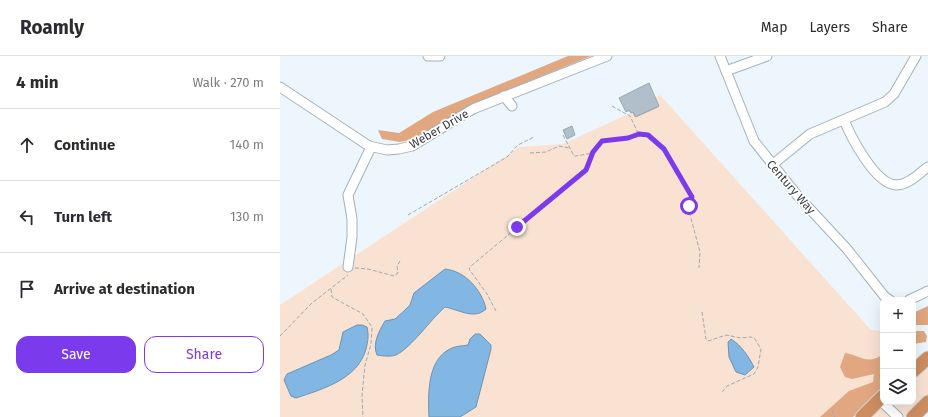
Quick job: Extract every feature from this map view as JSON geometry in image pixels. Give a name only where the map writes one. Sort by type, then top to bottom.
[{"type":"highway","points":[[915,369],[928,358]]},
{"type":"highway","points":[[862,417],[880,399]]},
{"type":"highway","points":[[913,417],[928,402]]},
{"type":"street","name":"Weber Drive","points":[[280,87],[352,137],[371,147],[387,150],[412,146],[473,109],[508,100],[607,56]]},
{"type":"street","name":"Century Way","points":[[720,56],[750,135],[772,165],[847,249],[885,297]]},
{"type":"street","points":[[726,71],[767,56]]},
{"type":"street","points":[[772,165],[810,134],[885,102],[894,94],[916,56]]},
{"type":"street","points":[[844,120],[858,150],[884,180],[896,185],[908,182],[928,167]]},
{"type":"street","points":[[350,269],[352,219],[348,195],[371,147]]},
{"type":"street","points":[[915,297],[928,291]]},
{"type":"street","points":[[887,405],[898,417]]},
{"type":"path","points":[[612,106],[630,116],[639,134]]},
{"type":"path","points":[[496,311],[487,294],[469,269],[586,170],[593,152],[602,141],[628,138],[639,134],[648,135],[664,149],[692,197],[689,211],[700,252],[699,268]]},
{"type":"path","points":[[563,135],[574,156],[593,152]]},
{"type":"path","points":[[408,215],[507,157],[518,145],[534,137]]},
{"type":"path","points":[[530,153],[546,152],[559,146],[569,148]]},
{"type":"path","points":[[280,336],[312,303],[346,277],[350,269],[368,269],[394,276],[398,273],[397,266],[400,261]]},
{"type":"path","points":[[330,289],[332,297],[363,314],[369,321],[372,328],[372,344],[365,365],[362,395],[363,417]]},
{"type":"path","points":[[702,312],[706,339],[708,341],[726,335],[741,338],[750,337],[755,339],[760,349],[758,367],[754,374],[727,386],[722,392]]},
{"type":"path","points":[[832,410],[835,417]]},
{"type":"shaded area","points":[[568,56],[591,56],[471,105],[415,139],[400,142],[382,139],[378,130],[399,133],[433,112]]},
{"type":"shaded area","points":[[660,95],[871,330],[880,331],[880,377],[832,417],[280,417],[280,305],[520,147],[563,144],[628,114]]},
{"type":"shaded area","points":[[928,306],[928,325],[916,325],[916,312]]},
{"type":"shaded area","points":[[916,331],[924,331],[927,336],[926,342],[916,344]]},
{"type":"shaded area","points":[[845,353],[864,359],[873,359],[880,356],[880,391],[853,417],[820,417],[849,391],[873,382],[874,374],[852,379],[845,377],[840,367]]},
{"type":"shaded area","points":[[928,366],[928,395],[904,417],[871,417],[883,405],[916,405],[916,376]]},
{"type":"water","points":[[445,269],[459,273],[472,283],[481,295],[486,309],[477,314],[472,314],[445,307],[415,340],[402,351],[391,356],[377,355],[375,346],[385,321],[395,319],[410,305],[414,293]]},
{"type":"water","points":[[357,325],[367,327],[368,338],[362,359],[355,368],[338,381],[317,391],[296,398],[291,396],[284,380],[287,374],[339,350],[343,332]]},
{"type":"water","points":[[475,334],[480,334],[491,345],[476,407],[460,417],[429,417],[430,379],[437,361],[442,354],[450,349],[468,345],[470,339]]},
{"type":"water","points":[[731,339],[738,344],[750,359],[754,367],[745,375],[736,372],[729,357],[728,342]]},
{"type":"building","points":[[649,83],[659,106],[635,117],[633,112],[631,113],[629,110],[626,112],[619,98]]},
{"type":"building","points":[[572,126],[575,135],[567,139],[563,130]]},
{"type":"route","points":[[517,227],[586,170],[590,165],[593,152],[602,141],[628,138],[642,133],[655,140],[664,149],[692,197],[689,206]]}]
